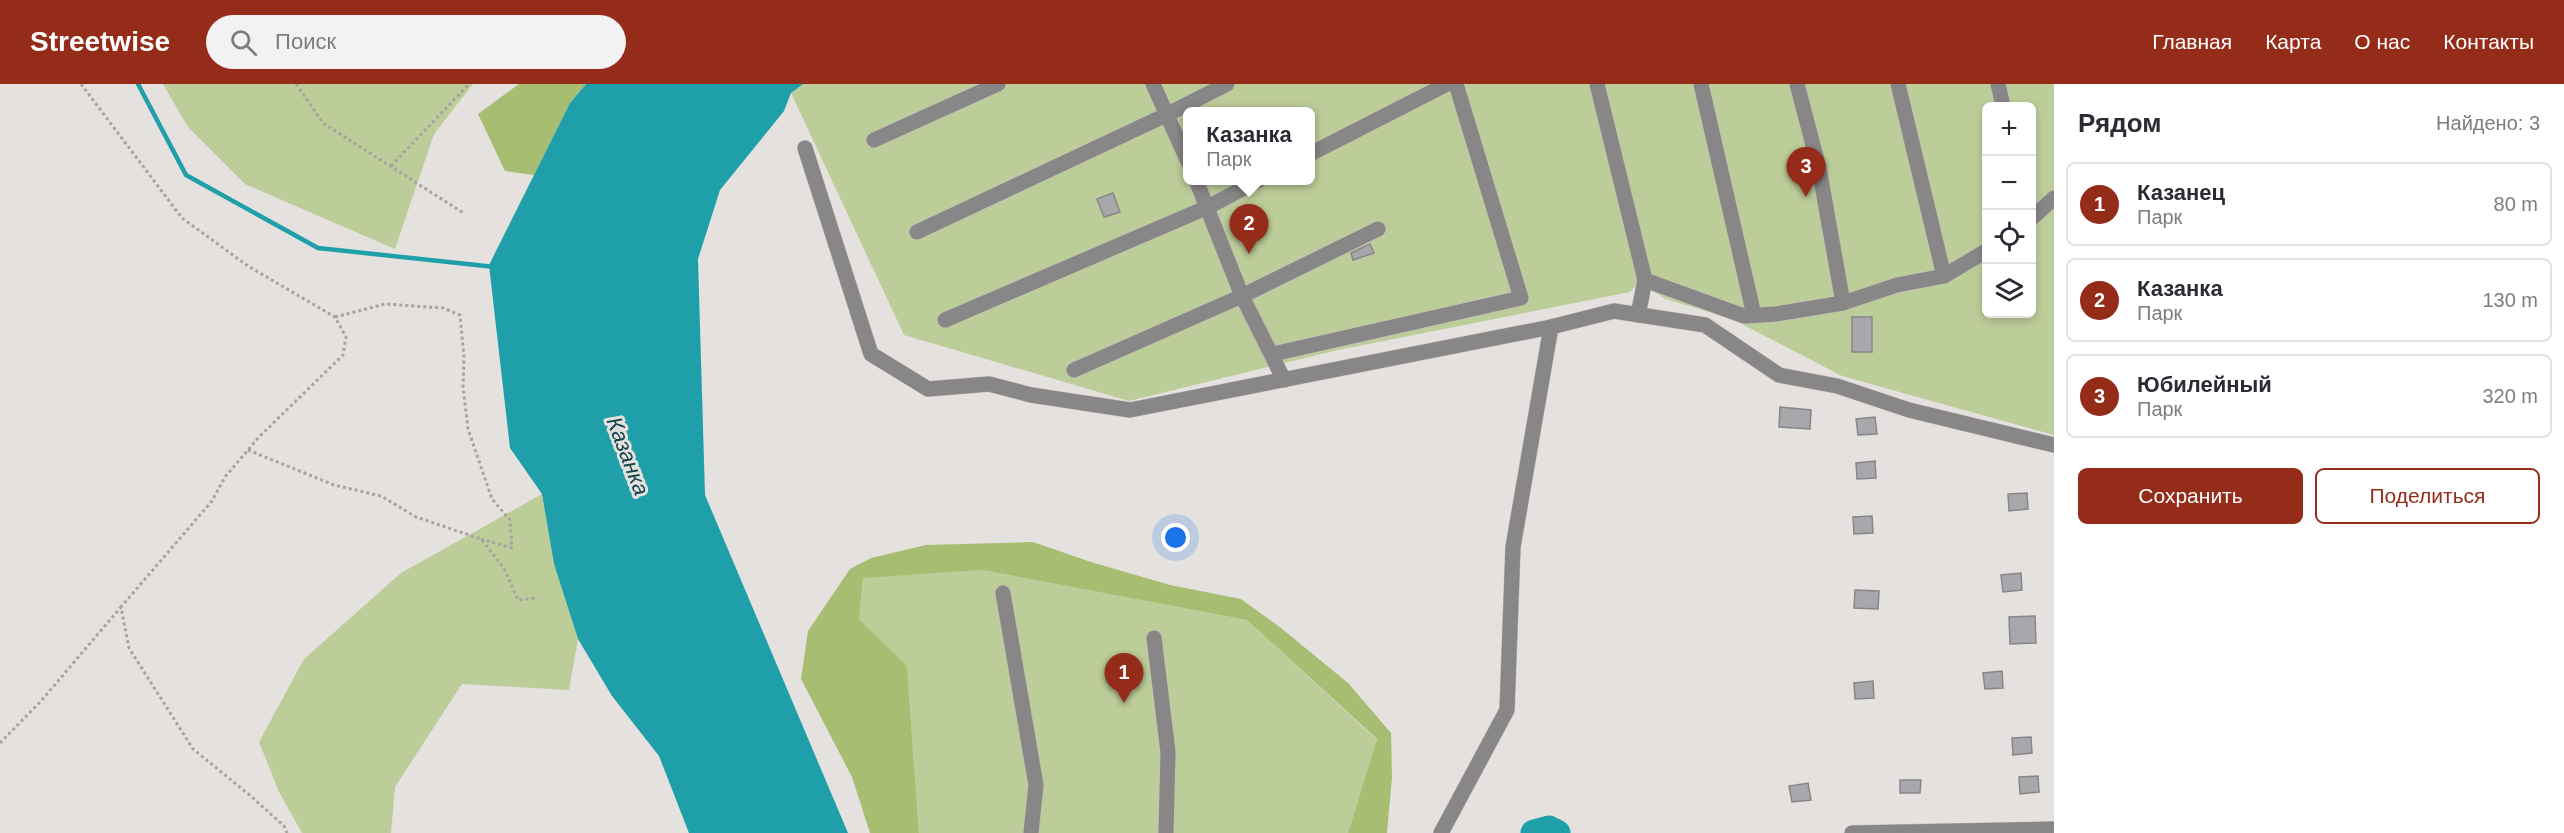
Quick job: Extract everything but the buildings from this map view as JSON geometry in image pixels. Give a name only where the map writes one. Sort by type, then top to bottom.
[{"type":"street","points":[[874,140],[998,84]]},
{"type":"street","points":[[1153,84],[1183,151]]},
{"type":"street","points":[[917,232],[1227,84]]},
{"type":"street","points":[[1315,152],[1447,84]]},
{"type":"street","points":[[1273,354],[1521,298],[1456,84]]},
{"type":"street","points":[[1598,84],[1645,280],[1638,315]]},
{"type":"street","points":[[1701,84],[1754,315]]},
{"type":"street","points":[[1797,84],[1819,168],[1843,303]]},
{"type":"street","points":[[1898,84],[1944,276]]},
{"type":"street","points":[[1998,84],[2002,102]]},
{"type":"street","points":[[805,148],[871,354],[928,389],[989,384],[1031,395],[1130,411],[1551,327],[1614,311],[1705,325],[1779,375],[1837,386],[1909,410],[2054,446]]},
{"type":"street","points":[[1198,185],[1242,296],[1284,380]]},
{"type":"street","points":[[945,320],[1208,207],[1250,185]]},
{"type":"street","points":[[2036,214],[2054,198]]},
{"type":"street","points":[[1074,370],[1242,296],[1378,229]]},
{"type":"street","points":[[1645,280],[1744,316],[1843,303],[1897,285],[1944,276],[1982,252]]},
{"type":"street","points":[[1442,833],[1507,710],[1513,547],[1551,327]]},
{"type":"street","points":[[1003,593],[1036,785],[1031,833]]},
{"type":"street","points":[[1154,638],[1168,752],[1166,833]]},
{"type":"street","points":[[1852,833],[2054,829]]},
{"type":"path","points":[[0,743],[41,701],[212,501],[225,477],[343,355],[345,337],[335,317],[248,266],[182,218],[81,84]]},
{"type":"path","points":[[296,84],[323,123],[465,214]]},
{"type":"path","points":[[391,166],[469,84]]},
{"type":"path","points":[[249,450],[334,485],[381,495],[416,517],[512,548],[510,520],[492,499],[468,429],[463,387],[464,357],[460,315],[443,308],[385,304],[335,317]]},
{"type":"path","points":[[481,539],[504,568],[518,600],[535,598]]},
{"type":"path","points":[[121,607],[129,648],[193,749],[252,797],[284,826],[287,833]]},
{"type":"green space","points":[[163,84],[473,84],[434,134],[395,249],[245,184],[188,127]]},
{"type":"green space","points":[[519,84],[586,84],[570,103],[534,175],[505,171],[478,114]]},
{"type":"green space","points":[[803,84],[1594,84],[1639,282],[1630,292],[1338,350],[1129,401],[904,335],[791,93]]},
{"type":"green space","points":[[1601,84],[2054,84],[2054,435],[1842,376],[1732,319],[1666,299],[1646,287]]},
{"type":"green space","points":[[542,494],[554,564],[578,639],[569,690],[462,684],[395,787],[391,833],[302,833],[279,792],[259,742],[304,659],[401,573]]},
{"type":"green space","points":[[1033,542],[1170,585],[1241,599],[1281,628],[1348,683],[1391,733],[1392,777],[1387,833],[1348,833],[1377,739],[1247,620],[982,570],[863,578],[859,619],[907,666],[919,833],[870,833],[852,777],[801,679],[808,631],[850,569],[871,558],[926,545]]},
{"type":"green space","points":[[982,570],[1247,620],[1377,740],[1348,833],[919,833],[907,666],[859,619],[863,577]]},
{"type":"water","name":"Казанка","points":[[586,84],[803,84],[791,93],[784,111],[720,190],[698,259],[705,495],[848,833],[689,833],[659,756],[612,696],[578,639],[554,564],[542,494],[510,448],[489,265],[570,103]]},
{"type":"waterway","points":[[138,84],[186,175],[318,248],[495,267]]},
{"type":"waterway","points":[[1534,833],[1549,829],[1557,833]]},
{"type":"place","name":"Юбилейный","points":[[1806,197]]},
{"type":"place","name":"Казанка","points":[[1249,254]]},
{"type":"place","name":"Казанец","points":[[1124,703]]}]
